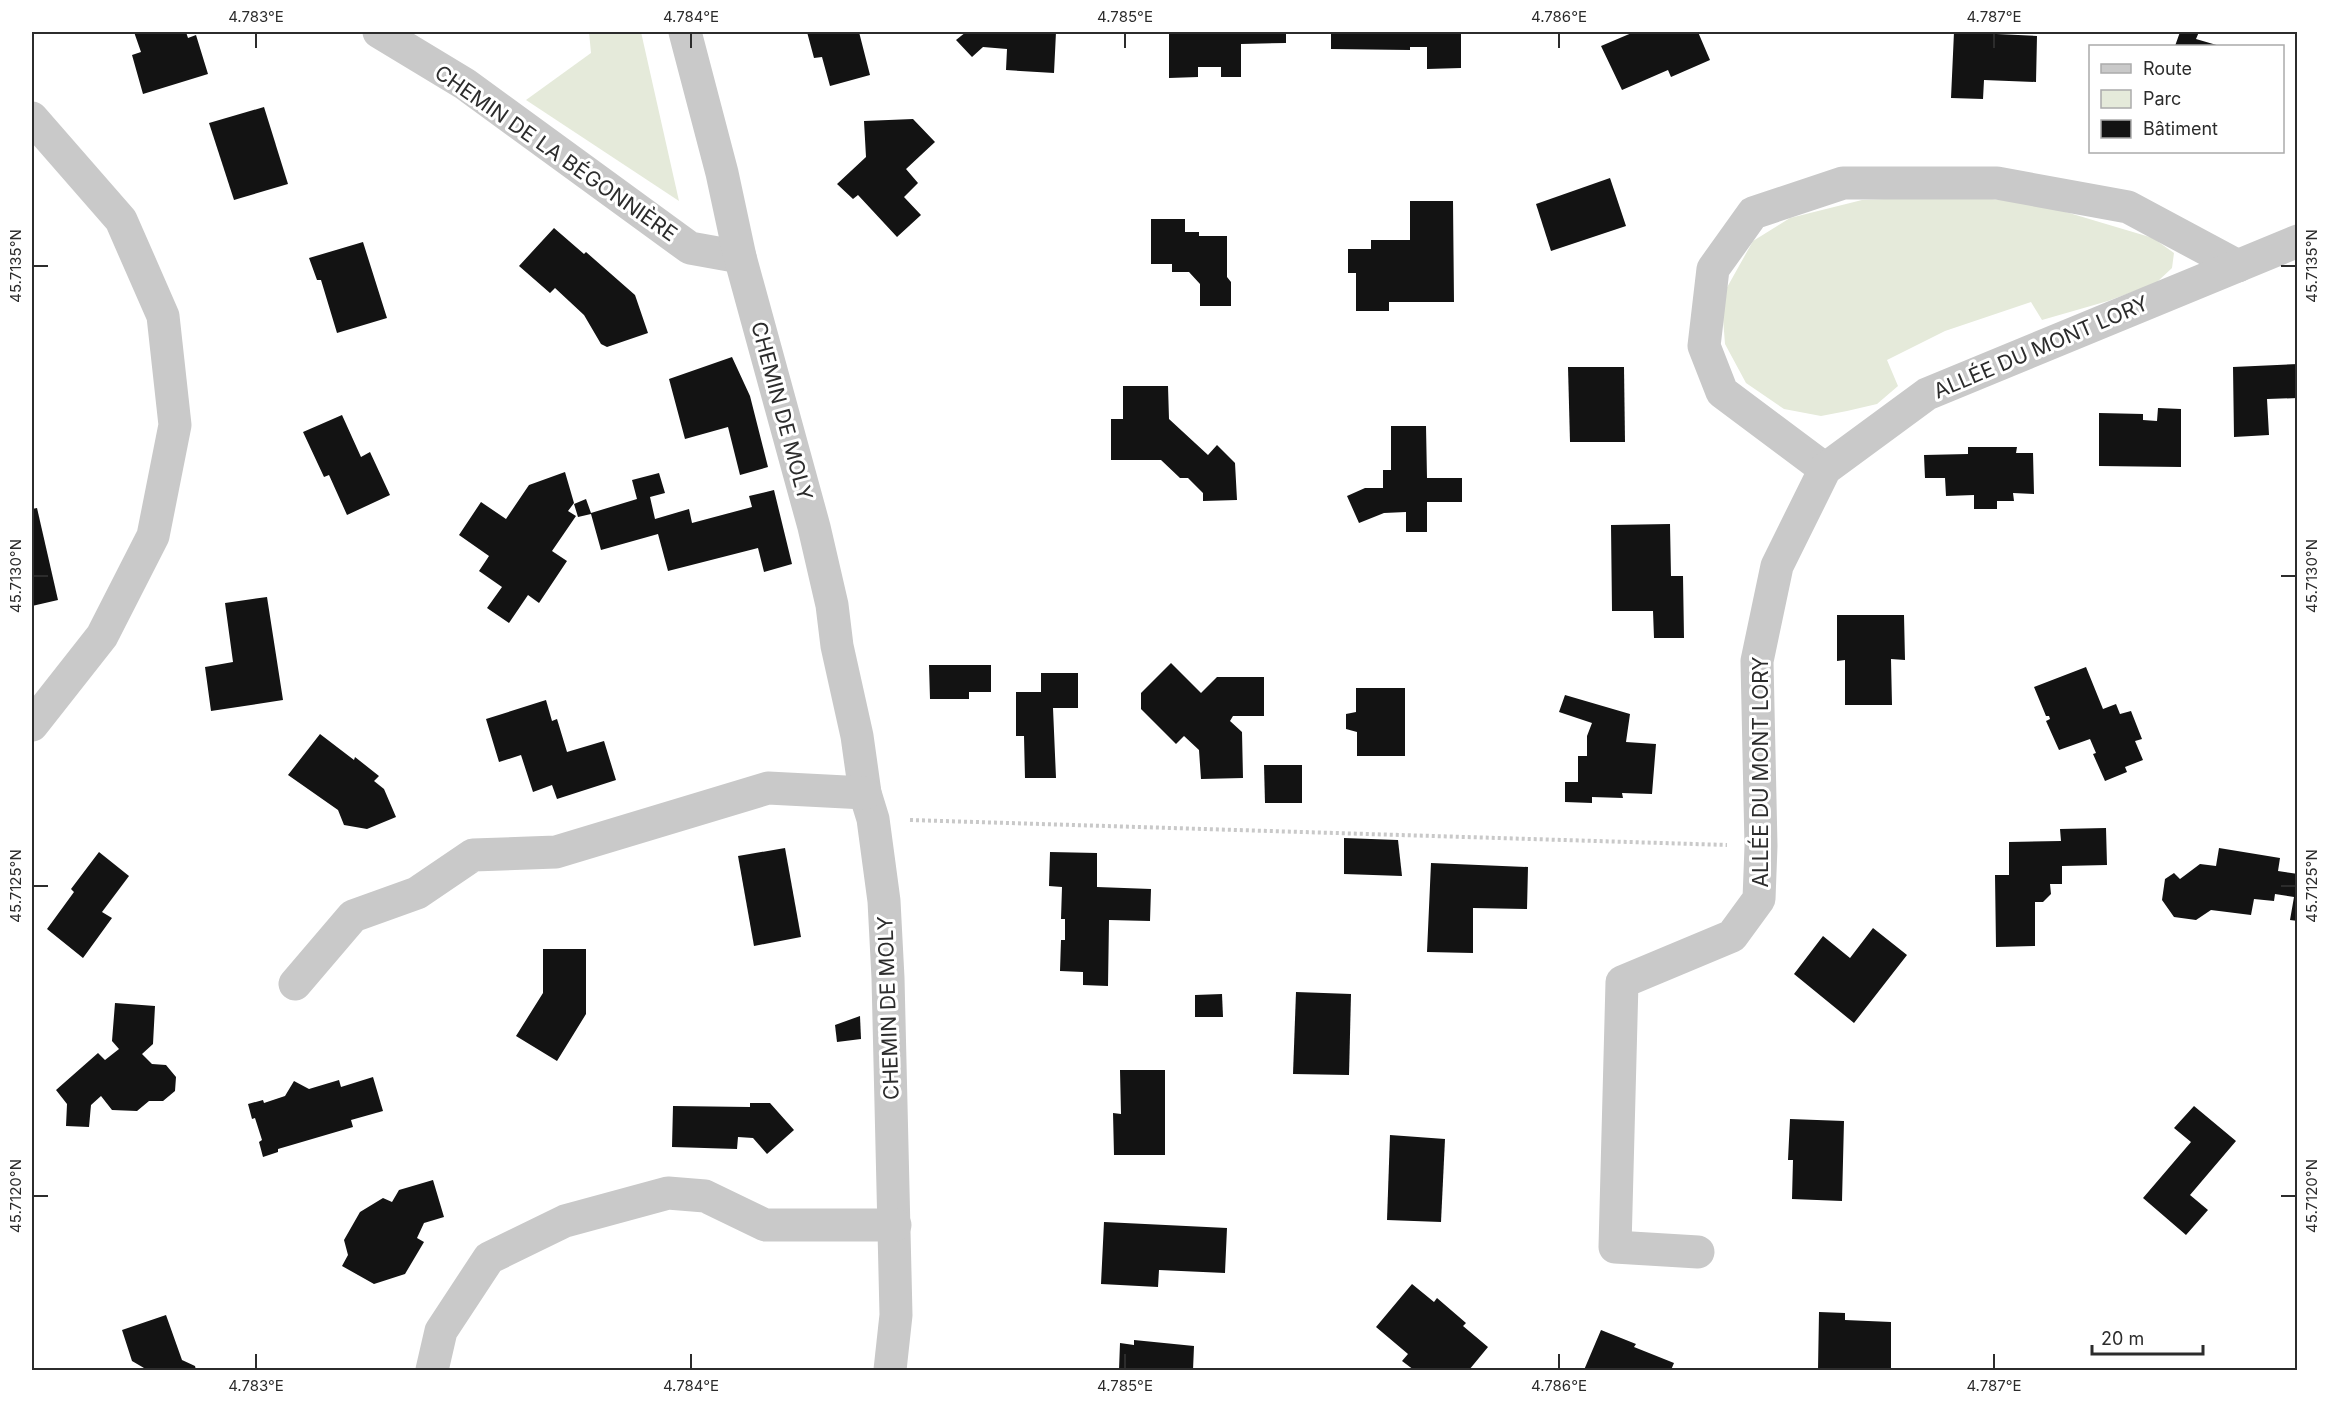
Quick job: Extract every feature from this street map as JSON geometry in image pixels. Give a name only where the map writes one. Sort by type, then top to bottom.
[{"type":"street","name":"CHEMIN DE LA BÉGONNIÈRE","points":[[379,32],[465,84],[690,248],[740,257]]},
{"type":"street","name":"CHEMIN DE MOLY","points":[[685,32],[722,172],[740,257],[814,527],[832,605],[837,646],[869,806],[885,912],[895,1225],[896,1315],[891,1371]]},
{"type":"street","points":[[32,118],[121,220],[163,316],[175,425],[153,536],[102,636],[32,725]]},
{"type":"street","points":[[1825,469],[1722,392],[1704,346],[1713,269],[1753,213],[1844,183],[1997,183],[2128,207],[2238,266]]},
{"type":"street","name":"ALLÉE DU MONT LORY","points":[[1698,1252],[1615,1247],[1622,982],[1732,936],[1759,899],[1761,846],[1757,661],[1777,566],[1825,469],[1927,394],[2298,241]]},
{"type":"street","points":[[295,984],[353,916],[417,893],[473,855],[556,852],[768,788],[869,806]]},
{"type":"street","points":[[432,1371],[441,1331],[489,1258],[565,1221],[668,1193],[705,1196],[765,1225],[895,1225]]},
{"type":"path","points":[[869,806],[1761,846]]},
{"type":"green space","points":[[589,32],[641,32],[679,201],[526,100],[591,53]]},
{"type":"green space","points":[[1930,197],[1992,199],[2039,204],[2153,238],[2174,253],[2172,268],[2156,283],[2108,301],[2042,320],[2031,302],[1945,331],[1887,360],[1898,386],[1877,404],[1821,416],[1784,409],[1746,383],[1725,344],[1723,318],[1725,291],[1753,241],[1790,218],[1862,200]]},
{"type":"building","points":[[134,32],[186,32],[188,38],[196,35],[208,74],[143,94],[132,55],[141,52]]},
{"type":"building","points":[[807,32],[859,32],[870,75],[830,86],[822,57],[814,58]]},
{"type":"building","points":[[966,32],[1056,32],[1054,73],[1006,70],[1007,49],[983,47],[972,57],[956,40]]},
{"type":"building","points":[[1169,32],[1286,32],[1286,43],[1241,44],[1241,77],[1221,77],[1221,67],[1198,67],[1198,77],[1169,78]]},
{"type":"building","points":[[1331,32],[1461,32],[1461,68],[1427,69],[1427,47],[1410,47],[1410,50],[1331,49]]},
{"type":"building","points":[[1634,32],[1698,32],[1710,60],[1671,77],[1668,70],[1622,90],[1601,46]]},
{"type":"building","points":[[1954,32],[2037,36],[2036,82],[1984,80],[1983,99],[1951,98]]},
{"type":"building","points":[[2180,32],[2199,32],[2196,39],[2217,45],[2175,45]]},
{"type":"building","points":[[264,107],[288,184],[234,200],[209,123]]},
{"type":"building","points":[[913,119],[935,142],[906,169],[918,183],[904,197],[921,215],[897,237],[858,195],[853,199],[837,184],[866,157],[864,121]]},
{"type":"building","points":[[1610,178],[1626,226],[1551,251],[1536,204]]},
{"type":"building","points":[[1410,201],[1453,201],[1454,302],[1389,302],[1389,311],[1356,311],[1356,273],[1348,273],[1348,249],[1371,249],[1371,240],[1410,240]]},
{"type":"building","points":[[1151,219],[1185,219],[1185,232],[1199,232],[1199,236],[1227,236],[1227,277],[1231,282],[1231,306],[1200,306],[1200,284],[1189,272],[1172,272],[1172,264],[1151,264]]},
{"type":"building","points":[[554,228],[584,254],[586,252],[635,295],[648,333],[607,347],[601,344],[584,315],[555,288],[550,293],[519,266]]},
{"type":"building","points":[[363,242],[387,318],[337,333],[321,280],[317,280],[309,258]]},
{"type":"building","points":[[732,357],[750,396],[768,467],[740,475],[728,427],[685,439],[669,379]]},
{"type":"building","points":[[2298,364],[2298,398],[2267,399],[2269,435],[2234,437],[2233,367]]},
{"type":"building","points":[[1568,367],[1624,367],[1625,442],[1570,442]]},
{"type":"building","points":[[1123,386],[1168,386],[1169,419],[1208,455],[1217,445],[1235,463],[1237,500],[1203,501],[1203,493],[1188,478],[1180,478],[1161,460],[1111,460],[1111,419],[1123,419]]},
{"type":"building","points":[[2158,408],[2181,409],[2181,467],[2099,466],[2099,413],[2143,414],[2143,420],[2157,421]]},
{"type":"building","points":[[342,415],[361,457],[370,452],[390,495],[347,515],[329,475],[324,477],[303,432]]},
{"type":"building","points":[[1391,426],[1426,426],[1427,478],[1462,478],[1462,502],[1427,502],[1427,532],[1406,532],[1406,512],[1384,513],[1359,523],[1347,496],[1365,488],[1383,488],[1383,470],[1391,470]]},
{"type":"building","points":[[1968,447],[2017,447],[2016,453],[2033,453],[2034,494],[2013,493],[2014,501],[1997,501],[1997,509],[1974,509],[1974,495],[1946,496],[1945,478],[1925,478],[1924,455],[1968,454]]},
{"type":"building","points":[[565,472],[574,503],[568,511],[576,516],[552,551],[567,561],[539,603],[528,595],[509,623],[487,608],[502,587],[479,571],[489,556],[459,535],[481,502],[506,519],[529,485]]},
{"type":"building","points":[[659,473],[665,493],[650,497],[655,519],[689,509],[692,523],[752,507],[749,496],[774,490],[792,564],[764,572],[758,548],[668,571],[658,534],[601,550],[591,514],[578,517],[574,504],[586,499],[591,513],[637,499],[632,480]]},
{"type":"building","points":[[37,508],[58,600],[32,606],[32,509]]},
{"type":"building","points":[[1670,524],[1671,576],[1683,576],[1684,638],[1654,638],[1653,611],[1612,611],[1611,525]]},
{"type":"building","points":[[267,597],[283,700],[211,711],[205,667],[233,662],[225,603]]},
{"type":"building","points":[[1837,615],[1904,615],[1905,660],[1891,659],[1892,705],[1845,705],[1845,660],[1837,661]]},
{"type":"building","points":[[1171,663],[1201,693],[1217,677],[1264,677],[1264,716],[1233,716],[1230,721],[1242,732],[1243,778],[1201,779],[1199,750],[1184,736],[1176,744],[1141,709],[1141,693]]},
{"type":"building","points":[[929,665],[991,665],[991,692],[969,692],[969,699],[930,699]]},
{"type":"building","points":[[2086,667],[2103,709],[2116,704],[2120,714],[2131,711],[2142,739],[2135,741],[2143,760],[2125,767],[2127,772],[2105,781],[2093,754],[2096,753],[2090,739],[2059,750],[2046,721],[2050,719],[2049,716],[2046,716],[2034,687]]},
{"type":"building","points":[[1041,673],[1078,673],[1078,708],[1053,708],[1056,778],[1025,778],[1024,736],[1016,736],[1016,692],[1041,692]]},
{"type":"building","points":[[1356,688],[1405,688],[1405,756],[1357,756],[1357,732],[1346,729],[1346,714],[1356,712]]},
{"type":"building","points":[[1565,695],[1630,714],[1626,742],[1656,744],[1652,794],[1622,793],[1623,798],[1592,797],[1592,803],[1565,802],[1565,782],[1578,782],[1578,756],[1587,756],[1587,736],[1592,723],[1559,712]]},
{"type":"building","points":[[546,700],[552,721],[557,719],[567,752],[604,741],[616,780],[557,799],[552,785],[533,792],[521,755],[499,762],[486,719]]},
{"type":"building","points":[[320,734],[379,776],[374,781],[384,789],[396,817],[367,829],[344,825],[338,810],[288,775]]},
{"type":"building","points":[[1264,765],[1302,765],[1302,803],[1265,803]]},
{"type":"building","points":[[2106,828],[2107,865],[2062,866],[2062,884],[2050,884],[2051,894],[2043,902],[2035,902],[2035,946],[1996,947],[1995,875],[2009,875],[2009,842],[2061,841],[2060,829]]},
{"type":"building","points":[[1344,838],[1398,840],[1402,876],[1344,874]]},
{"type":"building","points":[[785,848],[801,937],[754,946],[738,856]]},
{"type":"building","points":[[2219,848],[2280,858],[2278,871],[2298,874],[2298,921],[2290,920],[2294,897],[2275,894],[2274,901],[2254,899],[2251,915],[2211,910],[2196,920],[2174,917],[2162,900],[2165,879],[2174,873],[2180,879],[2200,864],[2216,866]]},
{"type":"building","points":[[99,852],[129,876],[102,912],[112,918],[83,958],[47,929],[74,892],[71,889]]},
{"type":"building","points":[[1050,852],[1097,853],[1097,887],[1151,889],[1150,921],[1109,920],[1108,986],[1083,985],[1083,972],[1060,971],[1061,940],[1065,940],[1065,919],[1061,919],[1062,887],[1049,886]]},
{"type":"building","points":[[1431,863],[1528,867],[1527,909],[1473,908],[1473,953],[1427,952]]},
{"type":"building","points":[[1873,928],[1907,955],[1854,1023],[1794,974],[1823,936],[1850,958]]},
{"type":"building","points":[[543,949],[586,949],[586,1014],[557,1061],[516,1036],[543,993]]},
{"type":"building","points":[[1296,992],[1351,994],[1349,1075],[1293,1074]]},
{"type":"building","points":[[1222,994],[1223,1017],[1195,1017],[1195,995]]},
{"type":"building","points":[[115,1003],[155,1006],[153,1044],[142,1054],[152,1064],[166,1065],[176,1077],[175,1091],[163,1101],[149,1101],[137,1111],[112,1110],[101,1096],[91,1105],[89,1127],[66,1126],[67,1104],[56,1090],[98,1053],[105,1060],[119,1049],[112,1041]]},
{"type":"building","points":[[860,1016],[861,1039],[837,1042],[835,1025]]},
{"type":"building","points":[[1120,1070],[1165,1070],[1165,1155],[1114,1155],[1113,1113],[1121,1114]]},
{"type":"building","points":[[373,1077],[383,1111],[351,1120],[353,1127],[278,1149],[278,1152],[263,1157],[259,1142],[262,1140],[248,1104],[263,1100],[264,1103],[285,1096],[294,1081],[309,1089],[339,1080],[341,1087]]},
{"type":"building","points":[[750,1103],[770,1103],[794,1130],[767,1154],[753,1138],[738,1137],[737,1149],[672,1147],[673,1106],[750,1107]]},
{"type":"building","points":[[2194,1106],[2236,1141],[2190,1195],[2208,1210],[2186,1235],[2143,1198],[2191,1142],[2174,1128]]},
{"type":"building","points":[[1790,1119],[1844,1121],[1842,1201],[1792,1199],[1793,1160],[1788,1160]]},
{"type":"building","points":[[1390,1135],[1445,1139],[1441,1222],[1387,1220]]},
{"type":"building","points":[[433,1180],[444,1217],[424,1223],[417,1238],[424,1242],[405,1274],[374,1284],[342,1266],[348,1255],[344,1240],[360,1212],[383,1198],[392,1202],[399,1190]]},
{"type":"building","points":[[1104,1222],[1227,1228],[1225,1273],[1159,1270],[1158,1287],[1101,1284]]},
{"type":"building","points":[[1412,1284],[1434,1302],[1437,1298],[1466,1323],[1463,1326],[1488,1347],[1469,1370],[1414,1370],[1402,1361],[1408,1354],[1376,1327]]},
{"type":"building","points":[[1819,1312],[1845,1313],[1845,1320],[1891,1322],[1891,1370],[1818,1370]]},
{"type":"building","points":[[166,1315],[182,1360],[195,1366],[196,1370],[143,1370],[144,1368],[132,1361],[122,1330]]},
{"type":"building","points":[[1601,1330],[1636,1344],[1634,1347],[1674,1363],[1671,1370],[1584,1370]]},
{"type":"building","points":[[1134,1340],[1194,1346],[1193,1370],[1119,1370],[1120,1343],[1134,1345]]}]
